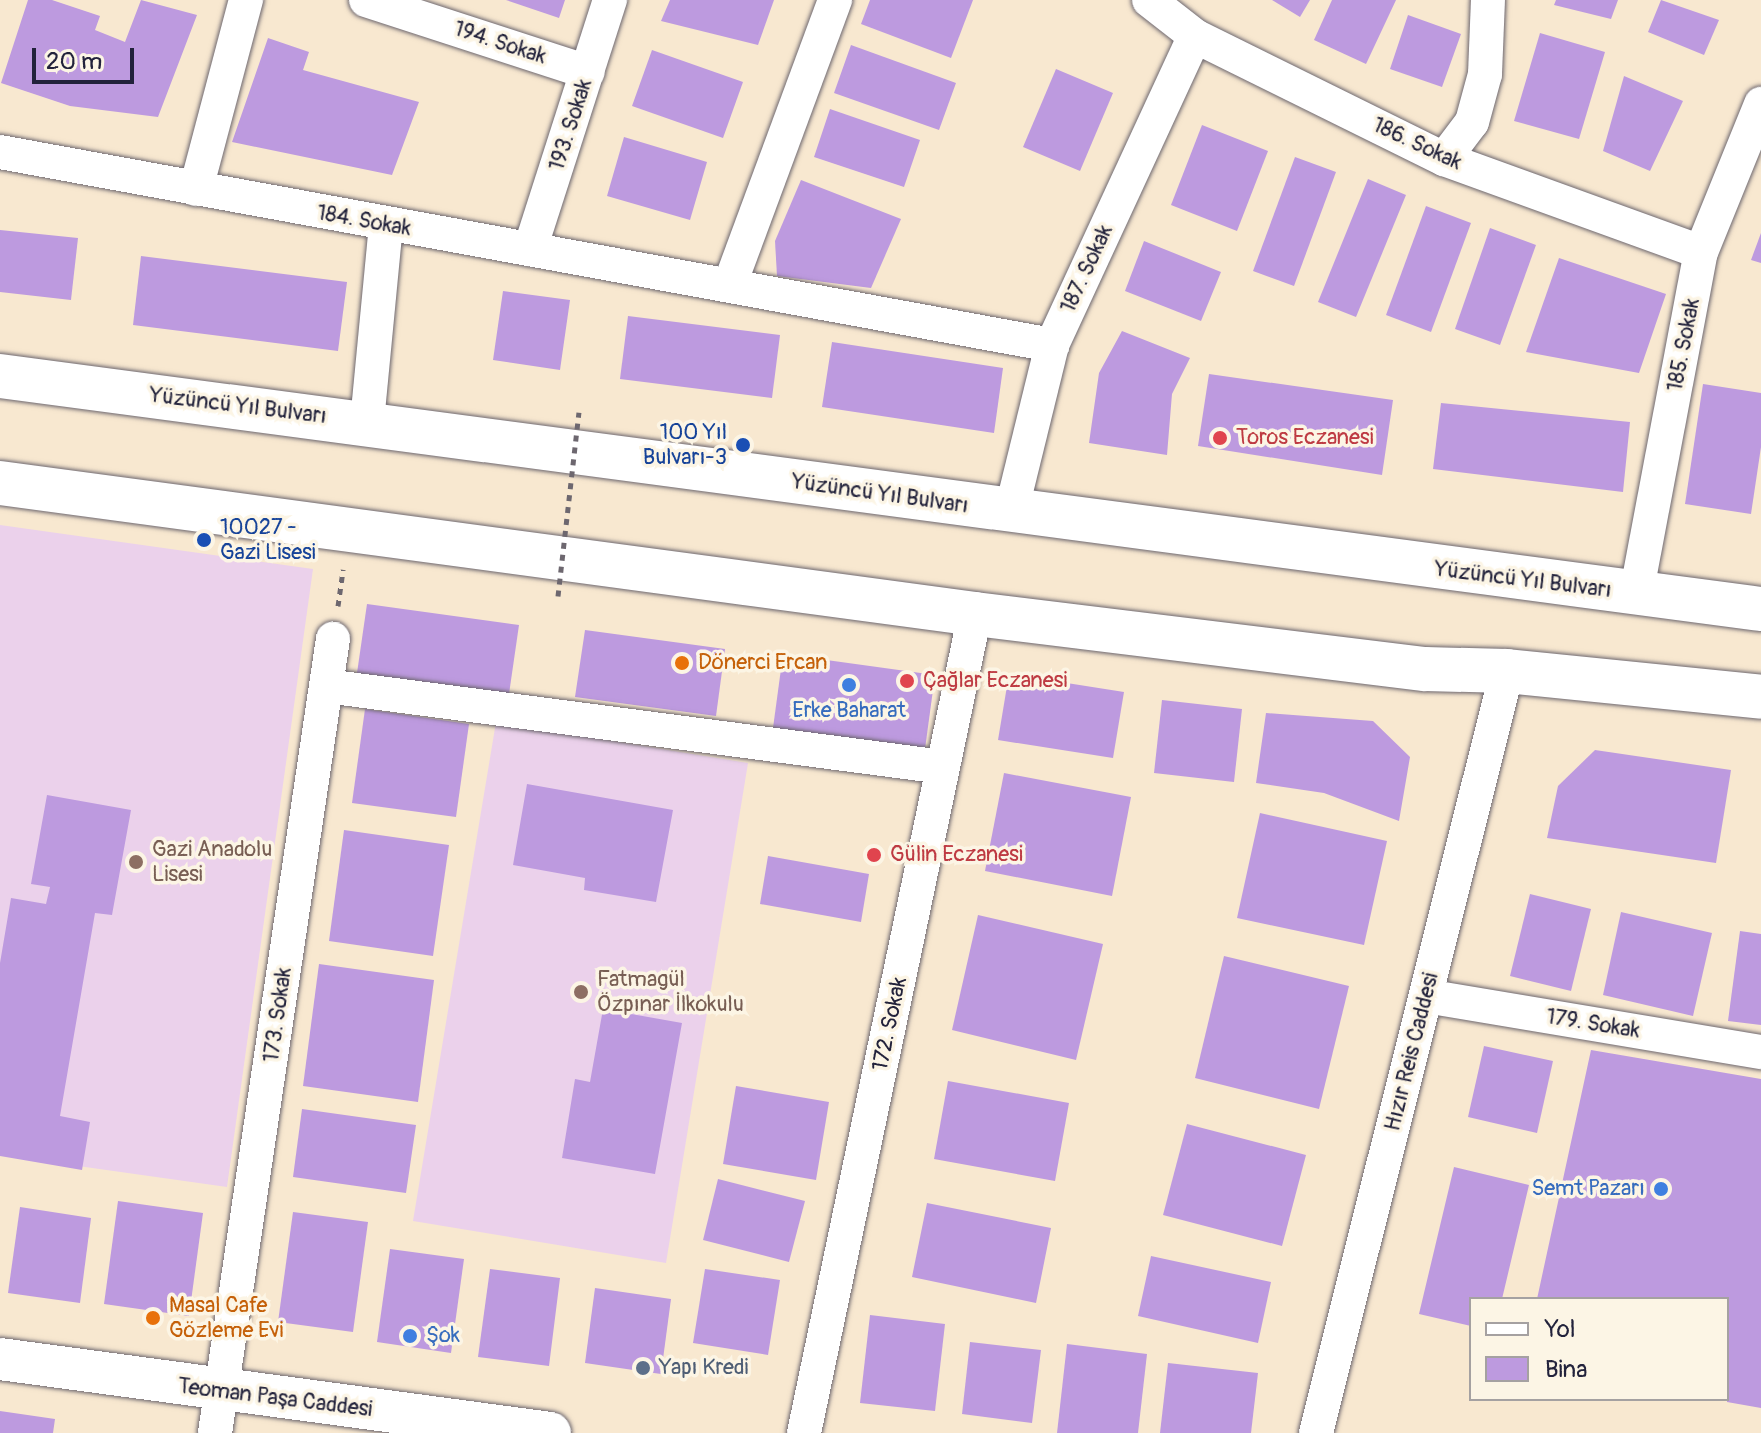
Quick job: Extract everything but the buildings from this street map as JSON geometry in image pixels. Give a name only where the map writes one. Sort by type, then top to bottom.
[{"type":"main road","name":"Yüzüncü Yıl Bulvarı","points":[[0,376],[367,422],[1011,512],[1761,609]]},
{"type":"main road","points":[[0,483],[975,614],[1425,669],[1507,671],[1761,697]]},
{"type":"street","points":[[196,189],[246,0]]},
{"type":"street","name":"194. Sokak","points":[[366,0],[588,72]]},
{"type":"street","name":"193. Sokak","points":[[530,249],[610,0]]},
{"type":"street","points":[[730,284],[835,0]]},
{"type":"street","name":"186. Sokak","points":[[1149,0],[1195,36],[1444,159],[1701,252]]},
{"type":"street","points":[[1444,159],[1472,122],[1482,86],[1488,0]]},
{"type":"street","name":"187. Sokak","points":[[1011,512],[1052,345],[1195,36]]},
{"type":"street","name":"185. Sokak","points":[[1636,595],[1701,252],[1761,104]]},
{"type":"street","name":"184. Sokak","points":[[0,152],[1052,345]]},
{"type":"street","points":[[367,422],[386,225]]},
{"type":"street","name":"172. Sokak","points":[[804,1433],[975,614]]},
{"type":"street","name":"173. Sokak","points":[[215,1433],[333,639]]},
{"type":"street","name":"Hızır Reis Caddesi","points":[[1316,1433],[1507,671]]},
{"type":"street","points":[[326,686],[943,767]]},
{"type":"street","name":"179. Sokak","points":[[1426,996],[1761,1052]]},
{"type":"street","name":"Teoman Paşa Caddesi","points":[[0,1359],[223,1392],[550,1433]]},
{"type":"path","points":[[542,594],[558,596],[579,412]]},
{"type":"path","points":[[333,639],[343,569],[358,571]]},
{"type":"shaded area","name":"Gazi Anadolu Lisesi","points":[[0,525],[313,569],[227,1187],[0,1155]]},
{"type":"shaded area","name":"Fatmagül Özpınar İlkokulu","points":[[496,722],[748,763],[666,1263],[413,1221]]},
{"type":"place","name":"Toros Eczanesi","points":[[1220,438]]},
{"type":"place","name":"100 Yıl Bulvarı-3","points":[[743,445]]},
{"type":"place","name":"10027 - Gazi Lisesi","points":[[204,540]]},
{"type":"place","name":"Dönerci Ercan","points":[[682,663]]},
{"type":"place","name":"Çağlar Eczanesi","points":[[907,681]]},
{"type":"place","name":"Erke Baharat","points":[[849,685]]},
{"type":"place","name":"Gülin Eczanesi","points":[[874,855]]},
{"type":"place","name":"Gazi Anadolu Lisesi","points":[[136,862]]},
{"type":"place","name":"Fatmagül Özpınar İlkokulu","points":[[581,992]]},
{"type":"place","name":"Semt Pazarı","points":[[1661,1189]]},
{"type":"place","name":"Masal Cafe Gözleme Evi","points":[[153,1318]]},
{"type":"place","name":"Şok","points":[[410,1336]]},
{"type":"place","name":"Yapı Kredi","points":[[643,1368]]}]
